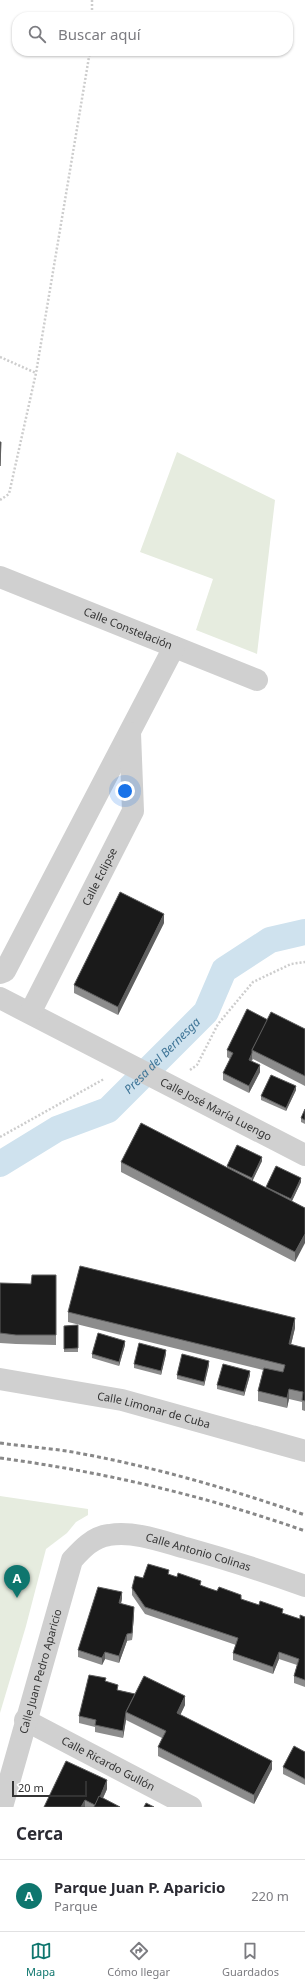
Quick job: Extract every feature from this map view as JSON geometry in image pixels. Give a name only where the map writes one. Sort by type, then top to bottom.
[{"type":"street","name":"Calle Constelación","points":[[0,577],[257,680]]},
{"type":"street","name":"Calle Eclipse","points":[[0,972],[5,971],[174,647]]},
{"type":"street","name":"Calle Eclipse","points":[[30,1013],[133,811],[130,732]]},
{"type":"street","name":"Calle José María Luengo","points":[[0,998],[170,1084],[305,1155]]},
{"type":"street","name":"Calle Limonar de Cuba","points":[[0,1379],[122,1400],[305,1451]]},
{"type":"street","name":"Calle Antonio Colinas","points":[[90,1541],[107,1535],[127,1534],[153,1539],[250,1566],[305,1586]]},
{"type":"street","name":"Calle Juan Pedro Aparicio","points":[[2,1807],[25,1720],[72,1560],[90,1541]]},
{"type":"street","name":"Calle Ricardo Gullón","points":[[25,1720],[192,1807]]},
{"type":"path","points":[[92,0],[92,12]]},
{"type":"path","points":[[0,500],[9,494],[36,373],[89,56]]},
{"type":"path","points":[[0,357],[36,373]]},
{"type":"path","points":[[197,1066],[218,1024],[253,982],[291,964],[305,962]]},
{"type":"path","points":[[0,1137],[109,1076]]},
{"type":"shaded area","points":[[177,452],[275,500],[257,654],[196,630],[213,579],[140,552]]},
{"type":"shaded area","points":[[0,1496],[88,1509],[88,1515],[76,1522],[67,1533],[46,1549],[26,1626],[0,1713]]},
{"type":"building","points":[[0,442],[1,442],[0,466]]},
{"type":"building","points":[[120,892],[164,914],[118,1007],[74,985]]},
{"type":"building","points":[[247,1009],[268,1020],[252,1050],[249,1060],[260,1065],[249,1086],[223,1073],[233,1053],[227,1050]]},
{"type":"building","points":[[271,1012],[305,1029],[305,1076],[252,1050]]},
{"type":"building","points":[[271,1075],[296,1086],[286,1108],[261,1096]]},
{"type":"building","points":[[305,1109],[305,1120],[301,1118]]},
{"type":"building","points":[[141,1123],[305,1208],[305,1234],[295,1252],[121,1162]]},
{"type":"building","points":[[237,1145],[262,1157],[252,1178],[227,1166]]},
{"type":"building","points":[[276,1166],[301,1178],[291,1199],[266,1187]]},
{"type":"building","points":[[80,1266],[295,1318],[289,1344],[305,1348],[305,1401],[302,1400],[303,1392],[289,1389],[287,1398],[258,1391],[264,1368],[283,1372],[285,1365],[68,1312]]},
{"type":"building","points":[[32,1275],[56,1275],[56,1335],[16,1335],[0,1333],[0,1283],[31,1284]]},
{"type":"building","points":[[78,1325],[78,1348],[64,1349],[64,1326]]},
{"type":"building","points":[[98,1333],[125,1341],[119,1362],[92,1354]]},
{"type":"building","points":[[139,1343],[166,1350],[161,1371],[134,1364]]},
{"type":"building","points":[[182,1354],[209,1361],[204,1382],[177,1375]]},
{"type":"building","points":[[223,1364],[250,1371],[244,1392],[217,1385]]},
{"type":"building","points":[[148,1564],[169,1570],[168,1574],[177,1577],[178,1573],[201,1581],[200,1585],[217,1591],[219,1587],[241,1595],[241,1599],[259,1605],[260,1601],[283,1609],[282,1613],[300,1619],[300,1615],[305,1617],[305,1680],[294,1676],[299,1659],[279,1652],[273,1667],[233,1653],[238,1638],[145,1607],[132,1588],[135,1576],[143,1578]]},
{"type":"building","points":[[98,1587],[122,1592],[119,1603],[134,1607],[132,1633],[127,1634],[119,1656],[105,1652],[102,1658],[78,1650]]},
{"type":"building","points":[[89,1675],[106,1678],[105,1681],[118,1685],[117,1690],[135,1694],[126,1712],[123,1731],[95,1725],[96,1720],[79,1716]]},
{"type":"building","points":[[144,1676],[185,1696],[177,1713],[272,1761],[254,1795],[158,1747],[166,1731],[126,1712]]},
{"type":"building","points":[[294,1746],[305,1752],[305,1779],[283,1767]]},
{"type":"building","points":[[66,1761],[107,1780],[95,1805],[85,1800],[81,1807],[44,1807]]},
{"type":"building","points":[[99,1796],[120,1807],[94,1807]]},
{"type":"building","points":[[146,1803],[154,1807],[144,1807]]},
{"type":"waterway","name":"Presa del Bernesga","points":[[0,1164],[57,1129],[108,1110],[206,1012],[224,970],[270,940],[305,932]]},
{"type":"railway","points":[[0,1443],[67,1451],[157,1470],[247,1496],[305,1515]]},
{"type":"railway","points":[[0,1458],[78,1470],[192,1496],[268,1518],[305,1531]]},
{"type":"place","name":"Parque Juan P. Aparicio","points":[[17,1598]]}]
